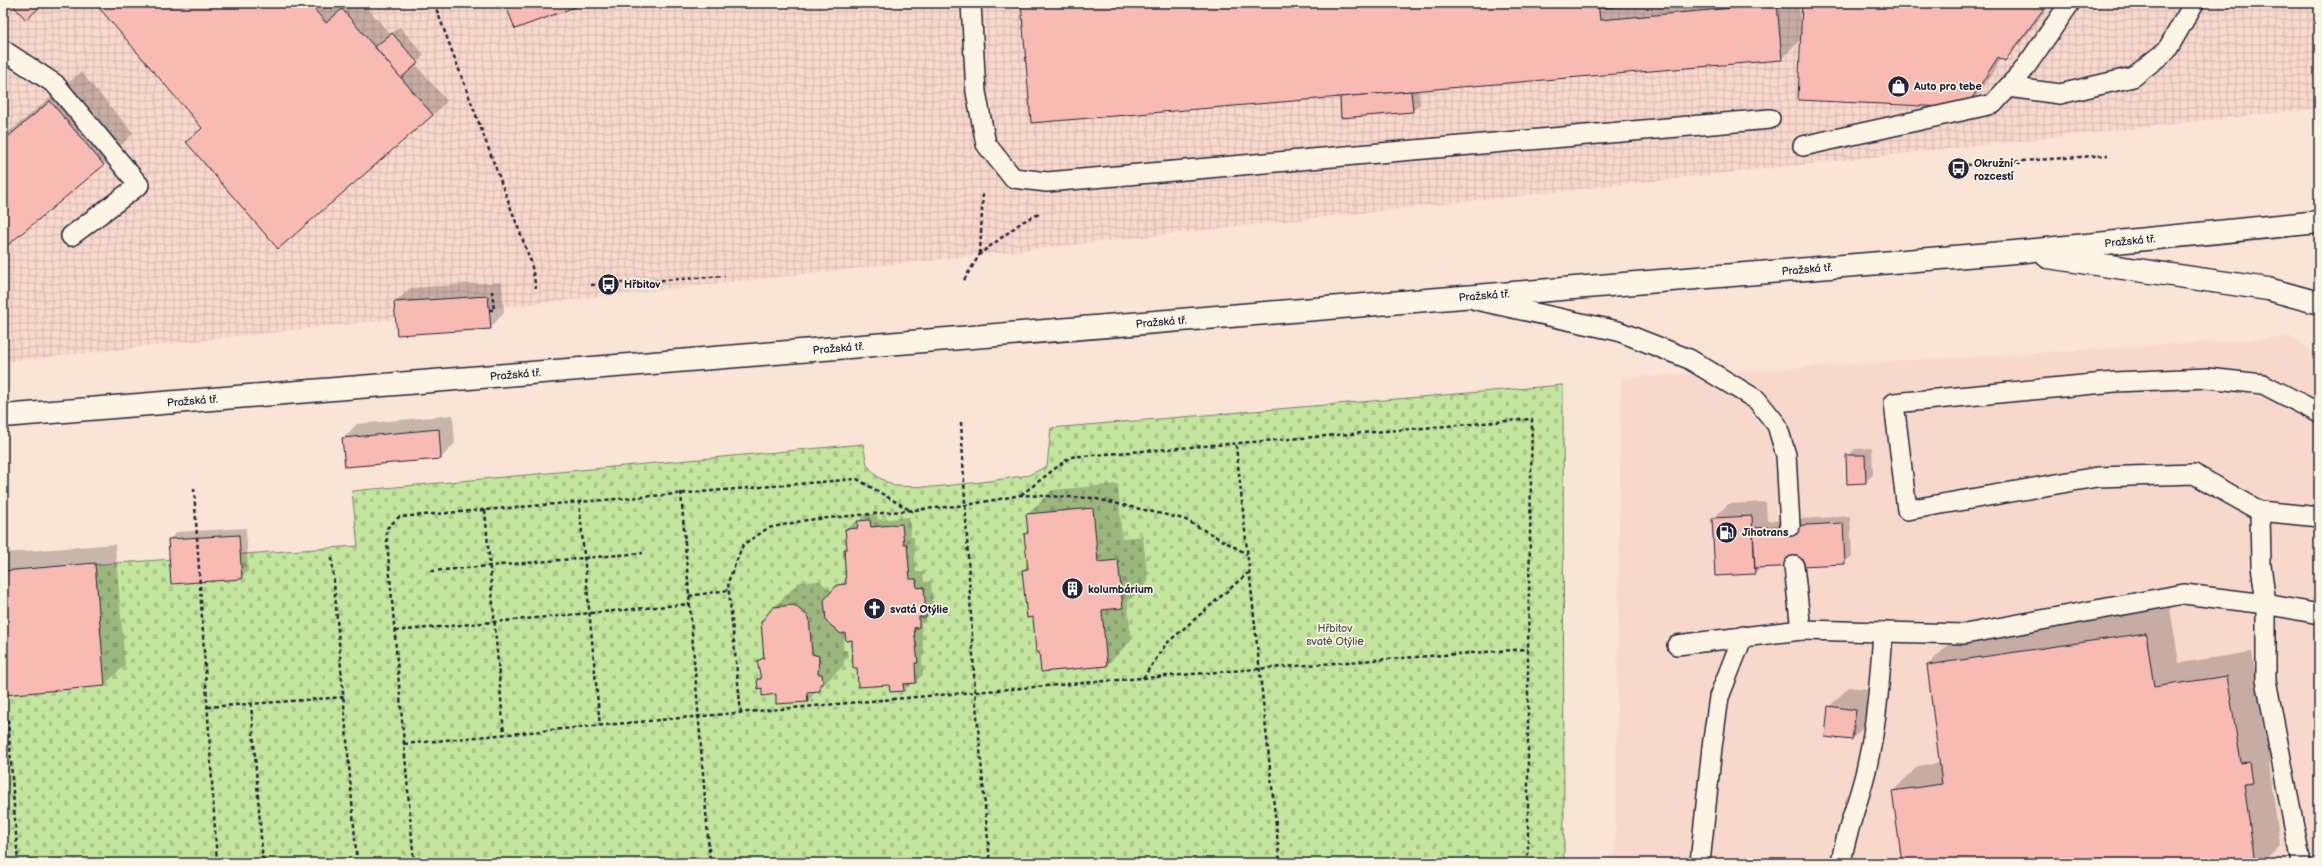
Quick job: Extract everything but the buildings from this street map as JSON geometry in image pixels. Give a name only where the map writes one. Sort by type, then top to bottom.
[{"type":"main road","name":"Pražská tř.","points":[[3,416],[2015,252],[2319,222]]},
{"type":"main road","points":[[2015,252],[2268,289],[2319,303]]},
{"type":"lane","points":[[971,3],[976,92],[986,144],[1013,178],[1047,182],[1770,118]]},
{"type":"lane","points":[[1803,146],[1993,104],[2022,72],[2070,3]]},
{"type":"lane","points":[[2008,87],[2060,94],[2133,77],[2167,50],[2194,3]]},
{"type":"lane","points":[[3,50],[55,84],[139,185],[71,236]]},
{"type":"lane","points":[[1465,297],[1618,331],[1689,359],[1757,400],[1778,425],[1784,448],[1790,526]]},
{"type":"lane","points":[[2319,413],[2263,384],[2207,378],[2115,382],[1894,402],[1908,510],[2097,477],[2194,474],[2260,511],[2319,517]]},
{"type":"lane","points":[[2260,511],[2261,565],[2266,604],[2266,680],[2301,863]]},
{"type":"lane","points":[[1794,566],[1801,630]]},
{"type":"lane","points":[[1677,644],[1801,630],[1965,634],[2184,594],[2266,604],[2319,614]]},
{"type":"lane","points":[[1841,863],[1844,840],[1867,766],[1879,686],[1883,632]]},
{"type":"lane","points":[[1700,863],[1712,747],[1719,697],[1743,636]]},
{"type":"path","points":[[434,3],[531,262],[536,288]]},
{"type":"path","points":[[980,254],[986,144]]},
{"type":"path","points":[[1966,165],[2108,155]]},
{"type":"path","points":[[964,280],[980,254],[1022,222],[1066,198],[1076,179]]},
{"type":"path","points":[[592,285],[725,276]]},
{"type":"path","points":[[489,310],[494,310],[492,291]]},
{"type":"path","points":[[1021,495],[1070,457],[1236,445],[1532,419],[1528,649],[1528,863]]},
{"type":"path","points":[[961,422],[967,505],[975,693],[990,863]]},
{"type":"path","points":[[1236,445],[1258,668],[1280,863]]},
{"type":"path","points":[[414,863],[386,530],[399,517],[681,492],[857,479],[913,512]]},
{"type":"path","points":[[194,488],[217,863]]},
{"type":"path","points":[[681,492],[697,716],[710,863]]},
{"type":"path","points":[[741,713],[728,582],[742,546],[768,528],[807,520],[913,512],[967,505],[1021,495],[1092,498],[1184,519],[1247,554]]},
{"type":"path","points":[[579,501],[583,558],[600,726]]},
{"type":"path","points":[[485,510],[504,734]]},
{"type":"path","points":[[431,571],[643,552]]},
{"type":"path","points":[[332,558],[345,697],[357,863]]},
{"type":"path","points":[[1143,678],[1166,644],[1249,572]]},
{"type":"path","points":[[689,596],[728,590]]},
{"type":"path","points":[[395,631],[689,604]]},
{"type":"path","points":[[404,744],[697,716],[1258,668],[1528,649]]},
{"type":"path","points":[[207,707],[345,697]]},
{"type":"path","points":[[251,704],[263,863]]},
{"type":"path","points":[[8,720],[18,863]]},
{"type":"shaded area","points":[[3,3],[2319,3],[2319,108],[3,362]]},
{"type":"shaded area","points":[[2291,337],[2319,357],[2319,863],[1615,863],[1621,378]]},
{"type":"green space","name":"Hřbitov svaté Otýlie","points":[[1563,385],[1564,863],[3,863],[3,571],[358,546],[352,491],[863,444],[867,465],[878,477],[894,486],[933,487],[1029,475],[1047,466],[1051,428]]},
{"type":"place","name":"Auto pro tebe","points":[[1898,86]]},
{"type":"place","name":"Okružní - rozcestí","points":[[1959,169]]},
{"type":"place","name":"Hřbitov","points":[[609,284]]},
{"type":"place","name":"Jihotrans","points":[[1727,532]]},
{"type":"place","name":"kolumbárium","points":[[1073,589]]},
{"type":"place","name":"svatá Otýlie","points":[[875,609]]}]
